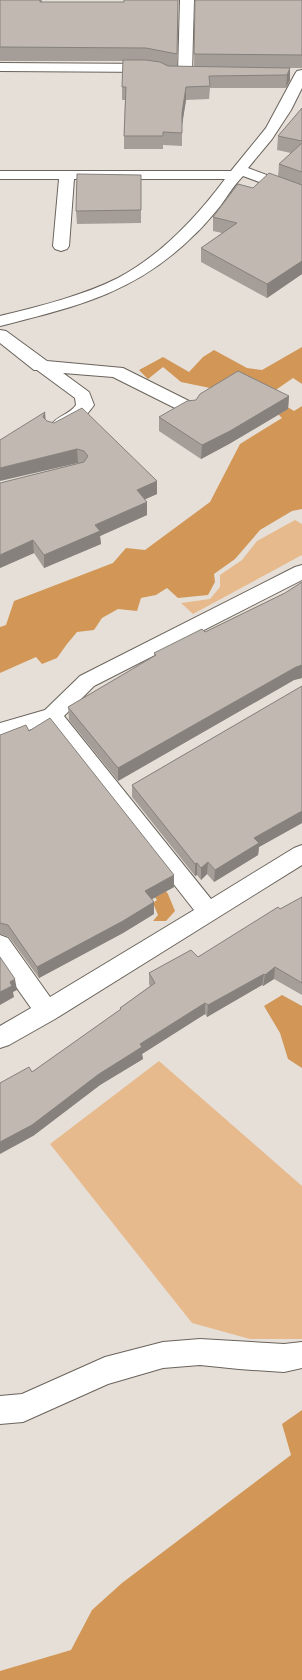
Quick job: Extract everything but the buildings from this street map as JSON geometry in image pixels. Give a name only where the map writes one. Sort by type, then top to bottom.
[{"type":"street","points":[[175,73],[187,0]]},
{"type":"street","points":[[0,67],[146,67],[175,73],[200,73]]},
{"type":"street","points":[[0,321],[85,297],[124,280],[156,261],[181,240],[238,172],[297,97],[302,74],[286,74]]},
{"type":"street","points":[[0,174],[67,175],[238,172],[302,193]]},
{"type":"street","points":[[62,246],[67,175]]},
{"type":"street","points":[[0,335],[40,366],[83,396],[84,405],[79,414],[54,429]]},
{"type":"street","points":[[40,366],[117,372],[189,408]]},
{"type":"street","points":[[0,731],[52,715],[86,681],[302,572]]},
{"type":"street","points":[[52,715],[123,791],[208,913]]},
{"type":"street","points":[[0,1038],[47,1012],[302,854]]},
{"type":"street","points":[[0,945],[47,1012]]},
{"type":"street","points":[[0,1410],[23,1408],[105,1371],[163,1355],[200,1352],[239,1356],[284,1358],[302,1355]]},
{"type":"shaded area","points":[[302,347],[302,384],[293,378],[270,394],[210,388],[181,382],[163,367],[148,379],[139,370],[163,357],[189,372],[203,357],[214,350],[247,368],[262,370]]},
{"type":"shaded area","points":[[286,406],[294,411],[302,406],[302,509],[292,511],[260,530],[235,559],[214,574],[215,582],[208,595],[178,598],[167,588],[156,595],[141,598],[137,611],[118,609],[102,618],[94,630],[77,632],[57,658],[42,664],[36,657],[0,673],[0,627],[6,625],[14,601],[113,563],[126,548],[145,550],[210,502],[240,444],[282,418],[276,412]]},
{"type":"shaded area","points":[[295,520],[302,524],[302,555],[193,614],[181,603],[210,599],[220,587],[220,575],[242,560],[257,541]]},
{"type":"shaded area","points":[[143,858],[168,894],[175,911],[166,921],[153,921],[158,915],[153,903],[157,900],[129,863]]},
{"type":"shaded area","points":[[282,995],[302,1006],[302,1068],[288,1059],[280,1033],[264,1006]]},
{"type":"shaded area","points":[[159,1061],[302,1186],[302,1339],[250,1339],[192,1323],[50,1144]]},
{"type":"shaded area","points":[[302,1410],[302,1680],[0,1680],[0,1671],[71,1650],[92,1610],[122,1583],[291,1455],[282,1424]]}]
